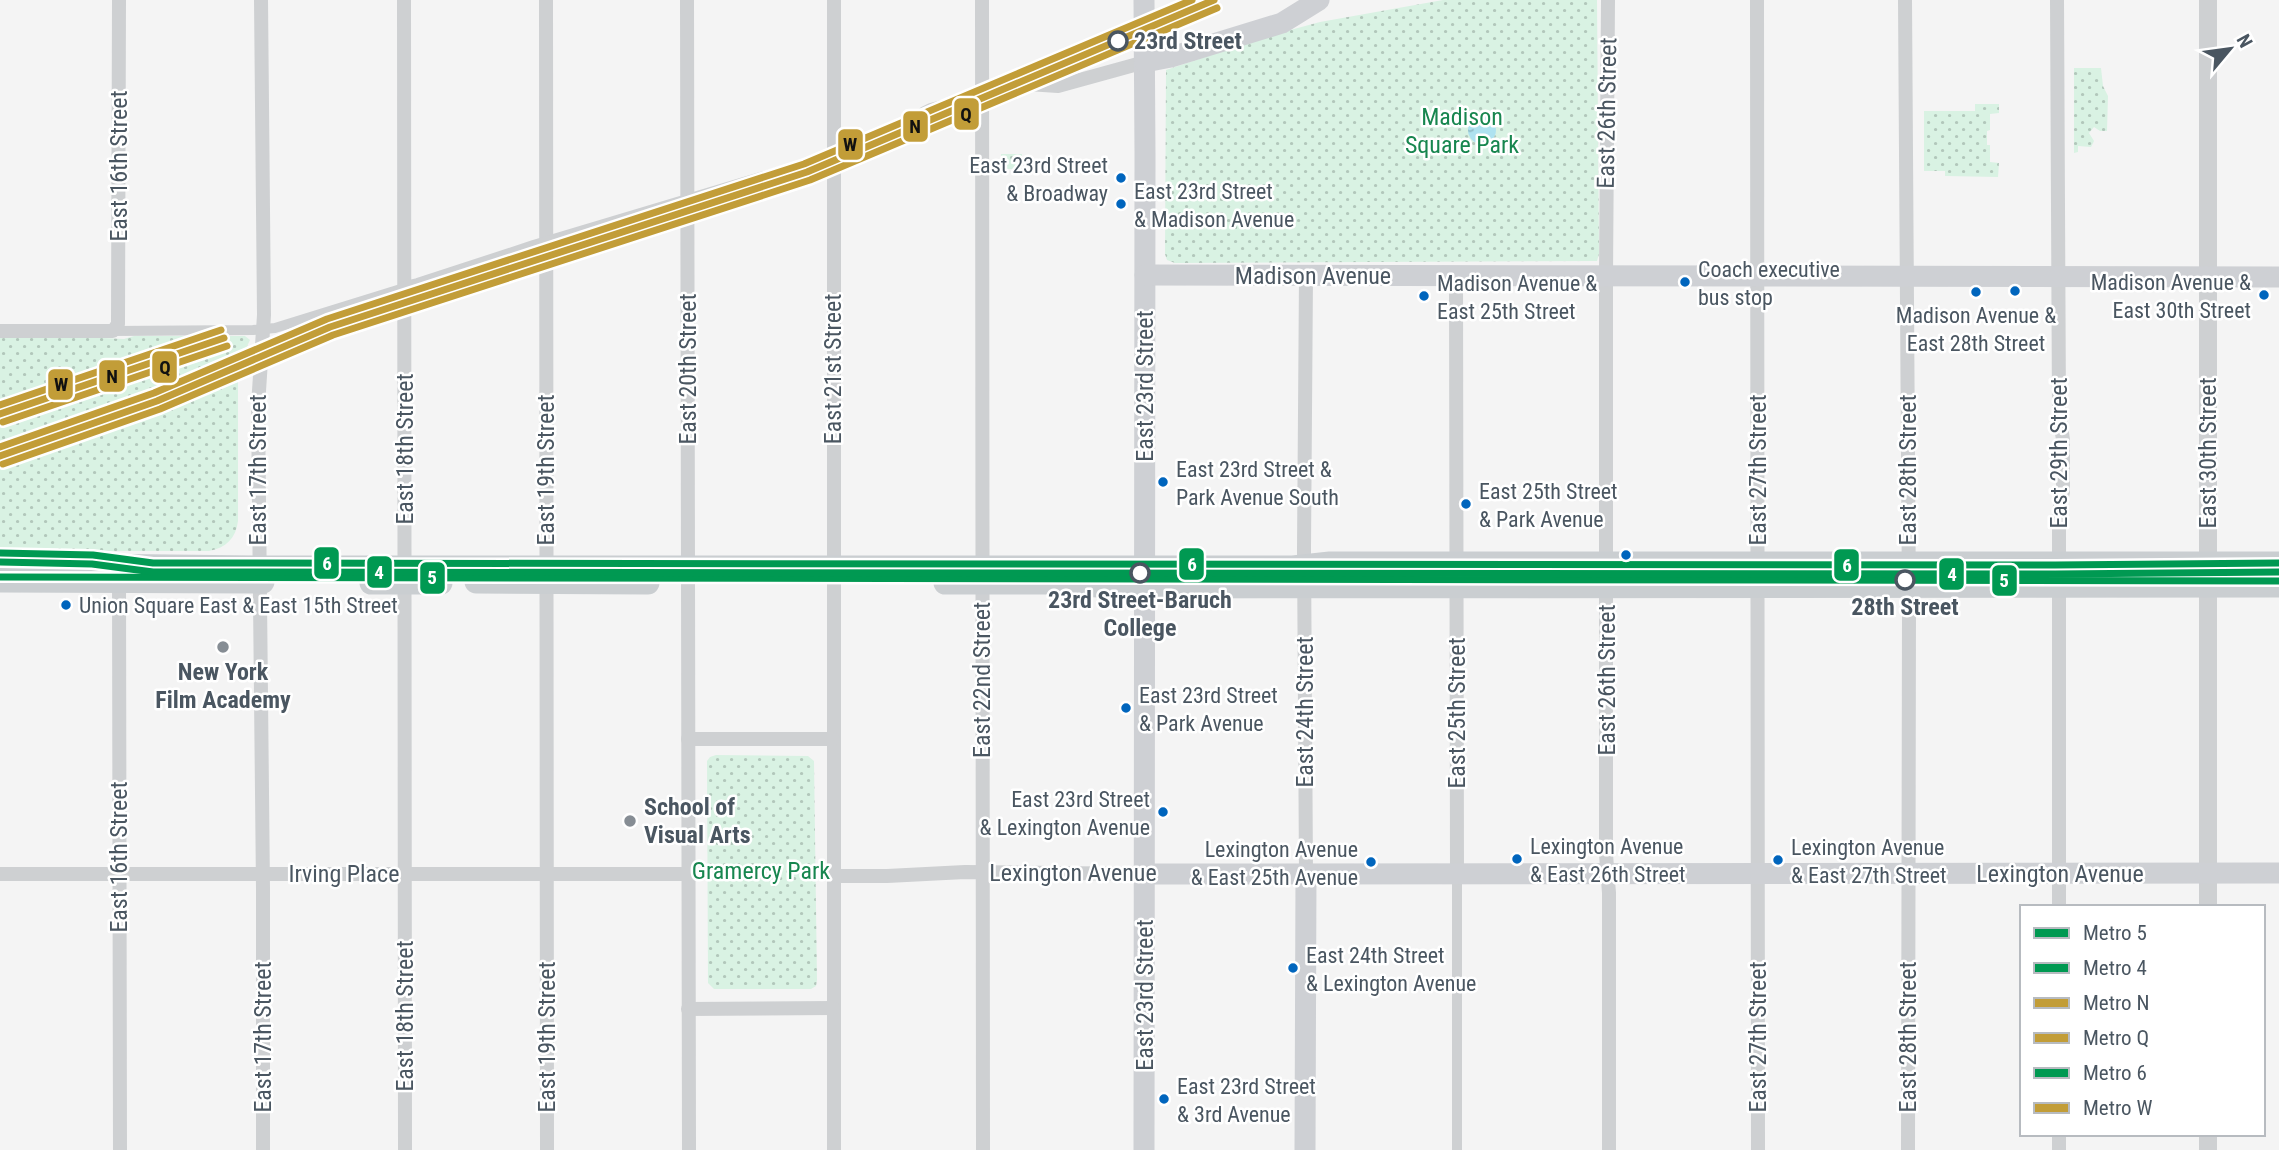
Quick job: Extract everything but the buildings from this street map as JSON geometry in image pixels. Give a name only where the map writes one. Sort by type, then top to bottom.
[{"type":"main road","name":"East 23rd Street","points":[[1144,0],[1144,1150]]},
{"type":"main road","points":[[1145,62],[1196,50],[1282,23],[1319,0]]},
{"type":"main road","name":"Madison Avenue","points":[[1145,275],[2279,277]]},
{"type":"main road","points":[[1304,576],[1330,563],[2279,563]]},
{"type":"main road","points":[[0,564],[119,573],[982,575],[1059,583],[1145,577],[1304,576],[1457,587],[2279,586]]},
{"type":"main road","points":[[0,580],[119,573]]},
{"type":"main road","name":"Lexington Avenue","points":[[1144,874],[2279,873]]},
{"type":"main road","name":"East 24th Street","points":[[1305,1150],[1306,874]]},
{"type":"street","name":"East 16th Street","points":[[113,331],[119,318],[119,0]]},
{"type":"street","name":"East 17th Street","points":[[261,0],[264,315],[258,406],[263,1150]]},
{"type":"street","name":"East 18th Street","points":[[404,0],[405,1150]]},
{"type":"street","name":"East 19th Street","points":[[546,0],[547,1150]]},
{"type":"street","name":"East 20th Street","points":[[687,0],[689,1150]]},
{"type":"street","name":"East 21st Street","points":[[834,0],[834,1150]]},
{"type":"street","name":"East 22nd Street","points":[[982,0],[983,1150]]},
{"type":"street","name":"East 26th Street","points":[[1608,0],[1606,277],[1609,1150]]},
{"type":"street","name":"East 27th Street","points":[[1757,0],[1758,1150]]},
{"type":"street","name":"East 28th Street","points":[[1905,0],[1909,586],[1908,1150]]},
{"type":"street","name":"East 29th Street","points":[[2057,0],[2059,412],[2063,440],[2063,481],[2059,511],[2059,905]]},
{"type":"street","name":"East 30th Street","points":[[2208,0],[2208,905]]},
{"type":"street","points":[[0,331],[275,328],[908,135],[925,113],[1032,83],[1058,86],[1145,62]]},
{"type":"street","name":"East 24th Street","points":[[1306,275],[1306,874]]},
{"type":"street","name":"East 25th Street","points":[[1456,277],[1457,1150]]},
{"type":"street","name":"East 16th Street","points":[[119,573],[120,1150]]},
{"type":"street","points":[[688,739],[833,739]]},
{"type":"street","name":"Irving Place","points":[[0,874],[688,874]]},
{"type":"street","name":"Lexington Avenue","points":[[833,876],[1144,874]]},
{"type":"street","points":[[688,1009],[833,1008]]},
{"type":"green space","name":"Madison Square Park","points":[[1443,0],[1597,0],[1597,261],[1175,263],[1167,260],[1166,70],[1268,36],[1320,22]]},
{"type":"green space","points":[[2074,68],[2101,68],[2103,86],[2108,96],[2107,131],[2094,127],[2089,133],[2094,141],[2091,147],[2078,146],[2078,152],[2074,153]]},
{"type":"green space","points":[[1975,104],[1999,104],[1999,113],[1990,114],[1990,130],[1987,131],[1990,162],[1999,163],[1998,177],[1945,176],[1945,171],[1924,171],[1924,111],[1975,111]]},
{"type":"green space","points":[[1001,154],[1022,154],[1022,169],[1001,169]]},
{"type":"green space","points":[[134,336],[245,336],[250,340],[238,372],[238,521],[232,537],[225,545],[209,551],[0,551],[0,337],[124,339]]},
{"type":"green space","name":"Gramercy Park","points":[[716,755],[808,756],[814,761],[817,980],[816,986],[811,989],[714,989],[708,983],[707,761]]},
{"type":"water","points":[[1482,116],[1492,120],[1496,130],[1492,140],[1482,144],[1472,140],[1468,130],[1472,120]]},
{"type":"metro line","name":"W","points":[[0,447],[154,393],[327,319],[804,164],[1192,0]]},
{"type":"metro line","name":"N","points":[[0,456],[157,401],[330,327],[807,172],[1214,0]]},
{"type":"metro line","name":"Q","points":[[3,464],[160,409],[333,335],[810,180],[1217,8]]},
{"type":"metro line","name":"W","points":[[0,405],[221,330]]},
{"type":"metro line","name":"N","points":[[0,414],[224,338]]},
{"type":"metro line","name":"Q","points":[[3,422],[227,346]]},
{"type":"metro line","name":"6","points":[[0,553],[93,555],[153,563],[2279,563]]},
{"type":"metro line","name":"4","points":[[0,562],[92,564],[153,572],[2279,572]]},
{"type":"metro line","name":"5","points":[[0,577],[2279,581]]},
{"type":"place","name":"23rd Street","points":[[1118,41]]},
{"type":"place","name":"East 23rd Street & Broadway","points":[[1121,178]]},
{"type":"place","name":"East 23rd Street & Madison Avenue","points":[[1121,204]]},
{"type":"place","name":"Coach executive bus stop","points":[[1685,282]]},
{"type":"place","name":"Madison Avenue & East 28th Street","points":[[1976,292]]},
{"type":"place","name":"Madison Avenue & East 30th Street","points":[[2264,295]]},
{"type":"place","name":"Madison Avenue & East 25th Street","points":[[1424,296]]},
{"type":"place","name":"East 23rd Street & Park Avenue South","points":[[1163,482]]},
{"type":"place","name":"East 25th Street & Park Avenue","points":[[1466,504]]},
{"type":"place","name":"23rd Street-Baruch College","points":[[1140,573]]},
{"type":"place","name":"28th Street","points":[[1905,580]]},
{"type":"place","name":"Union Square East & East 15th Street","points":[[66,605]]},
{"type":"place","name":"New York Film Academy","points":[[223,647]]},
{"type":"place","name":"East 23rd Street & Park Avenue","points":[[1126,708]]},
{"type":"place","name":"East 23rd Street & Lexington Avenue","points":[[1163,812]]},
{"type":"place","name":"School of Visual Arts","points":[[630,821]]},
{"type":"place","name":"Lexington Avenue & East 26th Street","points":[[1517,859]]},
{"type":"place","name":"Lexington Avenue & East 27th Street","points":[[1778,860]]},
{"type":"place","name":"Lexington Avenue & East 25th Avenue","points":[[1371,862]]},
{"type":"place","name":"East 24th Street & Lexington Avenue","points":[[1293,968]]},
{"type":"place","name":"East 23rd Street & 3rd Avenue","points":[[1164,1099]]}]
